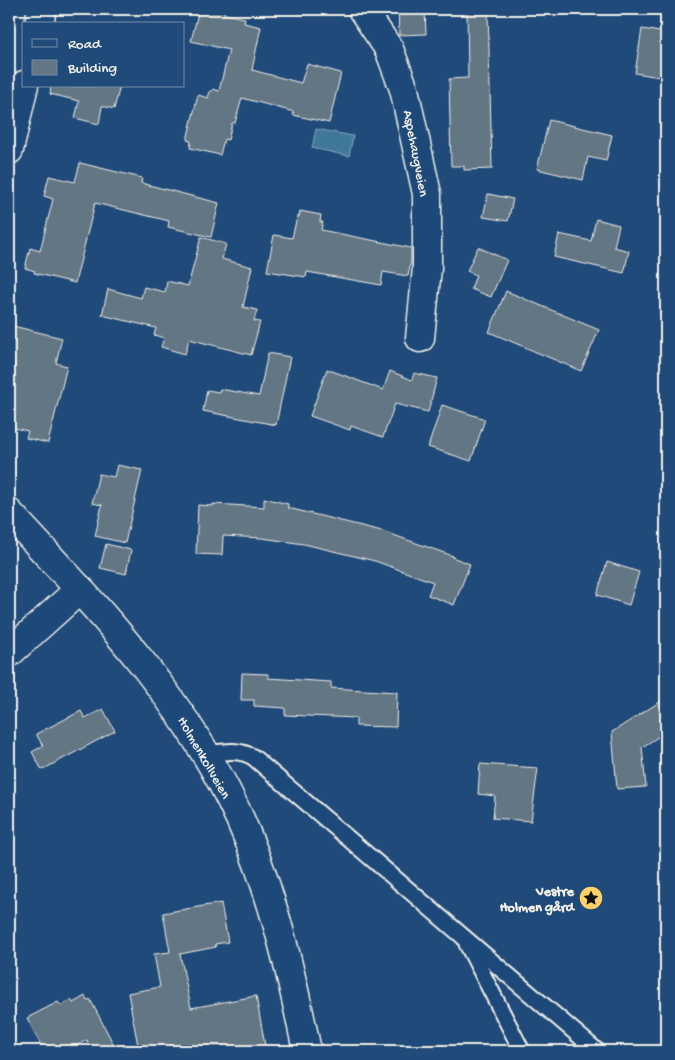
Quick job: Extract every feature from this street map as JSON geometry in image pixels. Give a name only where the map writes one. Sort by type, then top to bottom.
[{"type":"main road","points":[[39,22],[42,9]]},
{"type":"main road","name":"Aspehaugveien","points":[[362,9],[390,49],[404,89],[427,194],[426,268],[420,338]]},
{"type":"main road","points":[[9,150],[23,88]]},
{"type":"main road","name":"Holmenkollveien","points":[[9,513],[129,644],[155,677],[206,754],[242,824],[268,892],[282,941],[307,1051]]},
{"type":"main road","points":[[9,653],[80,590]]},
{"type":"lane","points":[[206,754],[238,751],[253,757],[597,1051]]},
{"type":"lane","points":[[462,935],[522,1051]]},
{"type":"water","points":[[316,129],[353,136],[349,156],[312,148]]},
{"type":"building","points":[[199,9],[225,9],[224,14],[245,18],[244,23],[261,27],[252,70],[301,83],[307,64],[341,73],[329,123],[293,115],[294,112],[242,98],[235,123],[232,123],[228,140],[224,139],[220,155],[190,148],[191,141],[187,140],[198,95],[208,98],[210,91],[213,89],[219,91],[229,50],[191,41]]},
{"type":"building","points":[[398,9],[425,9],[426,34],[399,35]]},
{"type":"building","points":[[467,9],[488,9],[492,169],[464,170],[464,166],[451,166],[449,79],[468,78]]},
{"type":"building","points":[[642,29],[666,33],[666,78],[635,73]]},
{"type":"building","points":[[51,88],[119,88],[114,109],[102,106],[99,124],[75,118],[79,101],[50,94]]},
{"type":"building","points":[[549,120],[612,135],[606,161],[588,157],[583,180],[537,169]]},
{"type":"building","points":[[80,163],[142,178],[141,183],[219,203],[211,237],[168,227],[169,221],[95,203],[75,283],[34,273],[35,271],[25,268],[30,248],[40,251],[53,199],[44,196],[49,176],[75,182]]},
{"type":"building","points":[[488,194],[513,199],[508,221],[483,217]]},
{"type":"building","points":[[300,211],[321,215],[320,222],[323,222],[321,230],[411,248],[408,276],[383,272],[381,285],[307,272],[306,277],[267,271],[274,235],[292,238]]},
{"type":"building","points":[[596,219],[619,225],[614,247],[629,251],[624,273],[554,257],[559,234],[591,241]]},
{"type":"building","points":[[201,237],[226,244],[222,259],[252,267],[243,307],[257,310],[254,321],[260,322],[251,355],[189,339],[185,354],[161,347],[164,338],[154,335],[156,328],[102,315],[108,289],[141,298],[144,287],[165,292],[167,281],[188,286]]},
{"type":"building","points":[[478,247],[507,260],[491,297],[471,289],[476,275],[467,271]]},
{"type":"building","points":[[506,291],[599,330],[581,371],[489,332]]},
{"type":"building","points":[[9,325],[62,338],[56,363],[67,366],[48,443],[26,438],[28,431],[9,427],[9,389],[15,363],[9,362]]},
{"type":"building","points":[[268,353],[290,357],[276,425],[203,411],[207,390],[219,392],[220,389],[259,396]]},
{"type":"building","points":[[327,369],[383,390],[390,371],[412,380],[414,373],[437,378],[428,412],[395,404],[383,437],[351,426],[350,430],[310,416]]},
{"type":"building","points":[[442,405],[485,419],[471,461],[428,447]]},
{"type":"building","points":[[117,465],[142,470],[125,543],[95,536],[102,505],[92,503],[99,474],[114,477]]},
{"type":"building","points":[[264,498],[288,504],[288,508],[382,531],[453,556],[470,564],[454,605],[428,595],[433,582],[375,561],[304,544],[262,538],[223,536],[222,555],[196,554],[198,505],[264,507]]},
{"type":"building","points":[[106,544],[131,550],[126,574],[100,568]]},
{"type":"building","points":[[607,562],[639,572],[629,605],[597,595]]},
{"type":"building","points":[[242,673],[268,674],[268,678],[331,682],[331,688],[397,692],[396,727],[356,726],[356,718],[285,715],[285,708],[254,706],[254,700],[241,700]]},
{"type":"building","points":[[666,698],[666,732],[642,747],[646,787],[617,789],[612,732]]},
{"type":"building","points":[[103,709],[115,731],[42,770],[32,752],[43,746],[36,734],[81,711],[85,718]]},
{"type":"building","points":[[480,764],[538,768],[531,821],[493,818],[495,796],[478,794]]},
{"type":"building","points":[[221,903],[228,942],[215,944],[216,947],[180,954],[191,1008],[256,996],[266,1051],[139,1051],[128,993],[160,987],[154,954],[170,952],[163,913]]},
{"type":"building","points":[[85,996],[87,1001],[90,999],[117,1051],[90,1051],[87,1040],[66,1051],[44,1051],[27,1018],[58,1002],[61,1006],[71,1000],[73,1003]]},
{"type":"place","name":"Vestre Holmen gård","points":[[591,898]]}]
